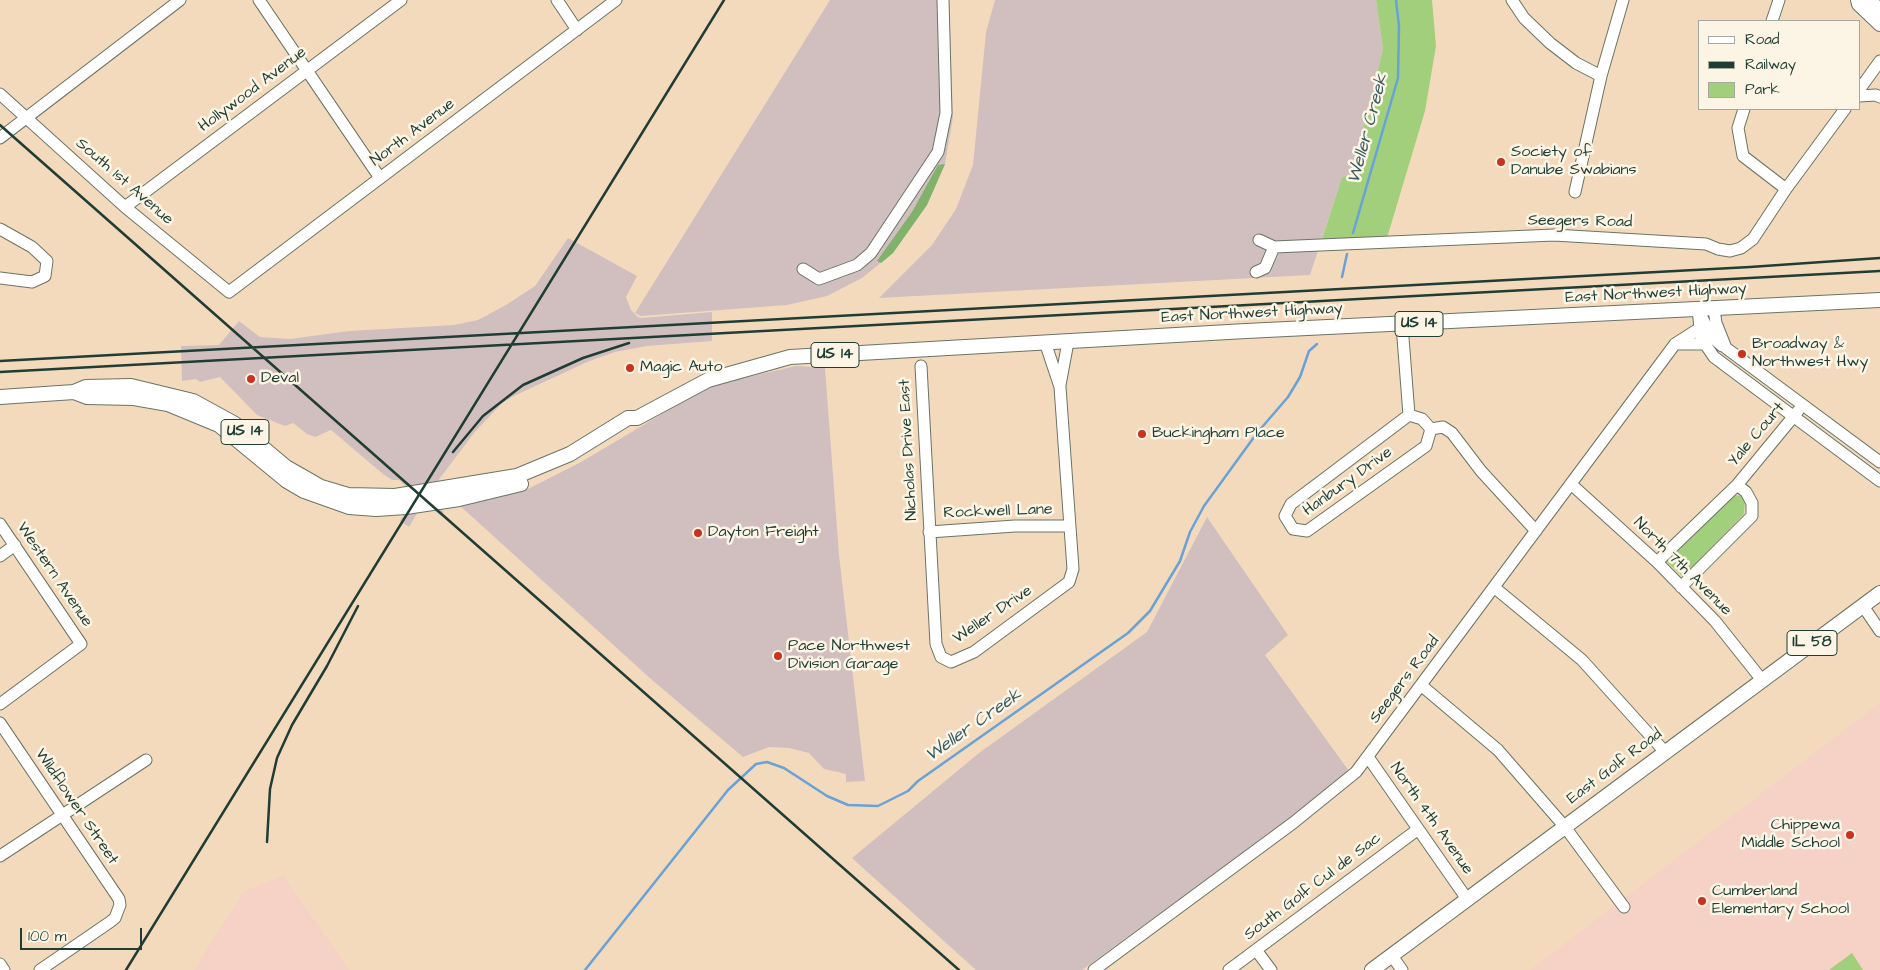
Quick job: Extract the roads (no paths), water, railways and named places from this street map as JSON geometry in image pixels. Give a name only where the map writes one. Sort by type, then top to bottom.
[{"type":"main road","points":[[1858,0],[1859,4],[1880,24]]},
{"type":"main road","points":[[1869,0],[1880,11]]},
{"type":"main road","name":"East Northwest Highway","points":[[0,396],[74,392],[87,396],[143,399],[168,404],[219,425],[287,481],[304,491],[349,507],[376,509],[452,500],[522,484],[575,462],[632,427],[637,418],[708,380],[790,357],[1046,342],[1880,300]]},
{"type":"main road","name":"East Golf Road","points":[[1372,970],[1880,593]]},
{"type":"street","points":[[0,138],[180,0]]},
{"type":"street","points":[[259,0],[380,178]]},
{"type":"street","name":"Hollywood Avenue","points":[[125,207],[401,0]]},
{"type":"street","points":[[557,0],[577,30]]},
{"type":"street","name":"North Avenue","points":[[229,292],[616,0]]},
{"type":"street","points":[[804,269],[820,279],[857,265],[871,253],[938,152],[946,113],[943,0]]},
{"type":"street","points":[[1512,0],[1524,18],[1550,43],[1576,63],[1601,76]]},
{"type":"street","points":[[1575,192],[1601,76],[1623,0]]},
{"type":"street","points":[[1772,20],[1778,0]]},
{"type":"street","points":[[1860,89],[1880,60]]},
{"type":"street","name":"South 1st Avenue","points":[[0,94],[125,207],[229,292]]},
{"type":"street","points":[[1860,96],[1876,95],[1880,97]]},
{"type":"street","points":[[1744,110],[1738,128],[1743,156],[1786,189]]},
{"type":"street","name":"Seegers Road","points":[[1274,247],[1554,235],[1706,244],[1730,251],[1741,248],[1753,239],[1786,189],[1844,110]]},
{"type":"street","points":[[0,228],[32,247],[47,261],[45,276],[32,282],[0,278]]},
{"type":"street","points":[[1256,272],[1265,268],[1274,247],[1259,240]]},
{"type":"street","points":[[1714,308],[1716,324],[1726,348]]},
{"type":"street","points":[[1698,309],[1701,338],[1714,357],[1880,481]]},
{"type":"street","points":[[1698,309],[1717,344],[1726,348],[1880,462]]},
{"type":"street","points":[[1402,324],[1409,415],[1422,419],[1431,428],[1443,427],[1452,433],[1481,471],[1536,531]]},
{"type":"street","name":"Seegers Road","points":[[1094,970],[1328,797],[1356,772],[1422,686],[1675,344],[1700,328]]},
{"type":"street","points":[[1046,342],[1060,387],[1069,526]]},
{"type":"street","points":[[1060,387],[1068,342]]},
{"type":"street","points":[[1675,344],[1705,344]]},
{"type":"street","name":"Nicholas Drive East","points":[[921,366],[929,532]]},
{"type":"street","name":"Yale Court","points":[[1657,562],[1737,485],[1803,406]]},
{"type":"street","name":"Hanbury Drive","points":[[1409,415],[1292,504],[1285,516],[1293,529],[1307,531],[1426,446],[1431,428]]},
{"type":"street","name":"North 7th Avenue","points":[[1571,484],[1657,562],[1715,620],[1762,680]]},
{"type":"street","name":"Yale Court","points":[[1681,587],[1752,516],[1752,503],[1746,492],[1737,485]]},
{"type":"street","name":"Western Avenue","points":[[0,524],[81,644],[0,704]]},
{"type":"street","name":"Rockwell Lane","points":[[929,532],[1016,526],[1069,526]]},
{"type":"street","name":"Weller Drive","points":[[929,532],[936,644],[941,657],[951,662],[974,652],[1069,582],[1072,569],[1069,526]]},
{"type":"street","points":[[0,556],[15,545]]},
{"type":"street","points":[[1495,588],[1582,660],[1665,752]]},
{"type":"street","points":[[1863,606],[1880,631]]},
{"type":"street","points":[[1422,686],[1498,750],[1565,826],[1624,907]]},
{"type":"street","name":"Wildflower Street","points":[[0,723],[119,899],[119,911],[110,922],[40,970]]},
{"type":"street","name":"North 4th Avenue","points":[[1368,757],[1467,899]]},
{"type":"street","points":[[0,856],[146,760]]},
{"type":"street","name":"South Golf Cul de Sac","points":[[1229,970],[1418,830]]},
{"type":"street","points":[[1256,950],[1271,970]]},
{"type":"street","points":[[1392,956],[1402,970]]},
{"type":"street","points":[[0,964],[4,970]]},
{"type":"waterway","name":"Weller Creek","points":[[1353,233],[1398,78],[1399,26],[1396,0]]},
{"type":"waterway","name":"Weller Creek","points":[[1342,277],[1347,254]]},
{"type":"waterway","name":"Weller Creek","points":[[585,970],[728,790],[756,764],[767,762],[784,768],[827,796],[848,805],[878,806],[908,791],[918,781],[1128,633],[1150,611],[1180,561],[1190,532],[1204,506],[1257,433],[1288,397],[1300,377],[1309,351],[1317,344]]},
{"type":"railway","points":[[126,970],[724,0]]},
{"type":"railway","points":[[0,125],[959,970]]},
{"type":"railway","points":[[0,361],[1750,267],[1880,258]]},
{"type":"railway","points":[[0,372],[1880,271]]},
{"type":"railway","points":[[453,452],[483,416],[523,385],[583,358],[629,343]]},
{"type":"railway","points":[[267,842],[270,789],[277,758],[292,725],[327,666],[358,606]]},
{"type":"place","name":"Society of Danube Swabians","points":[[1501,162]]},
{"type":"place","name":"Broadway & Northwest Hwy","points":[[1742,354]]},
{"type":"place","name":"Magic Auto","points":[[630,368]]},
{"type":"place","name":"Deval","points":[[251,379]]},
{"type":"place","name":"Buckingham Place","points":[[1142,434]]},
{"type":"place","name":"Dayton Freight","points":[[698,533]]},
{"type":"place","name":"Pace Northwest Division Garage","points":[[778,656]]},
{"type":"place","name":"Chippewa Middle School","points":[[1850,835]]},
{"type":"place","name":"Cumberland Elementary School","points":[[1702,901]]}]
